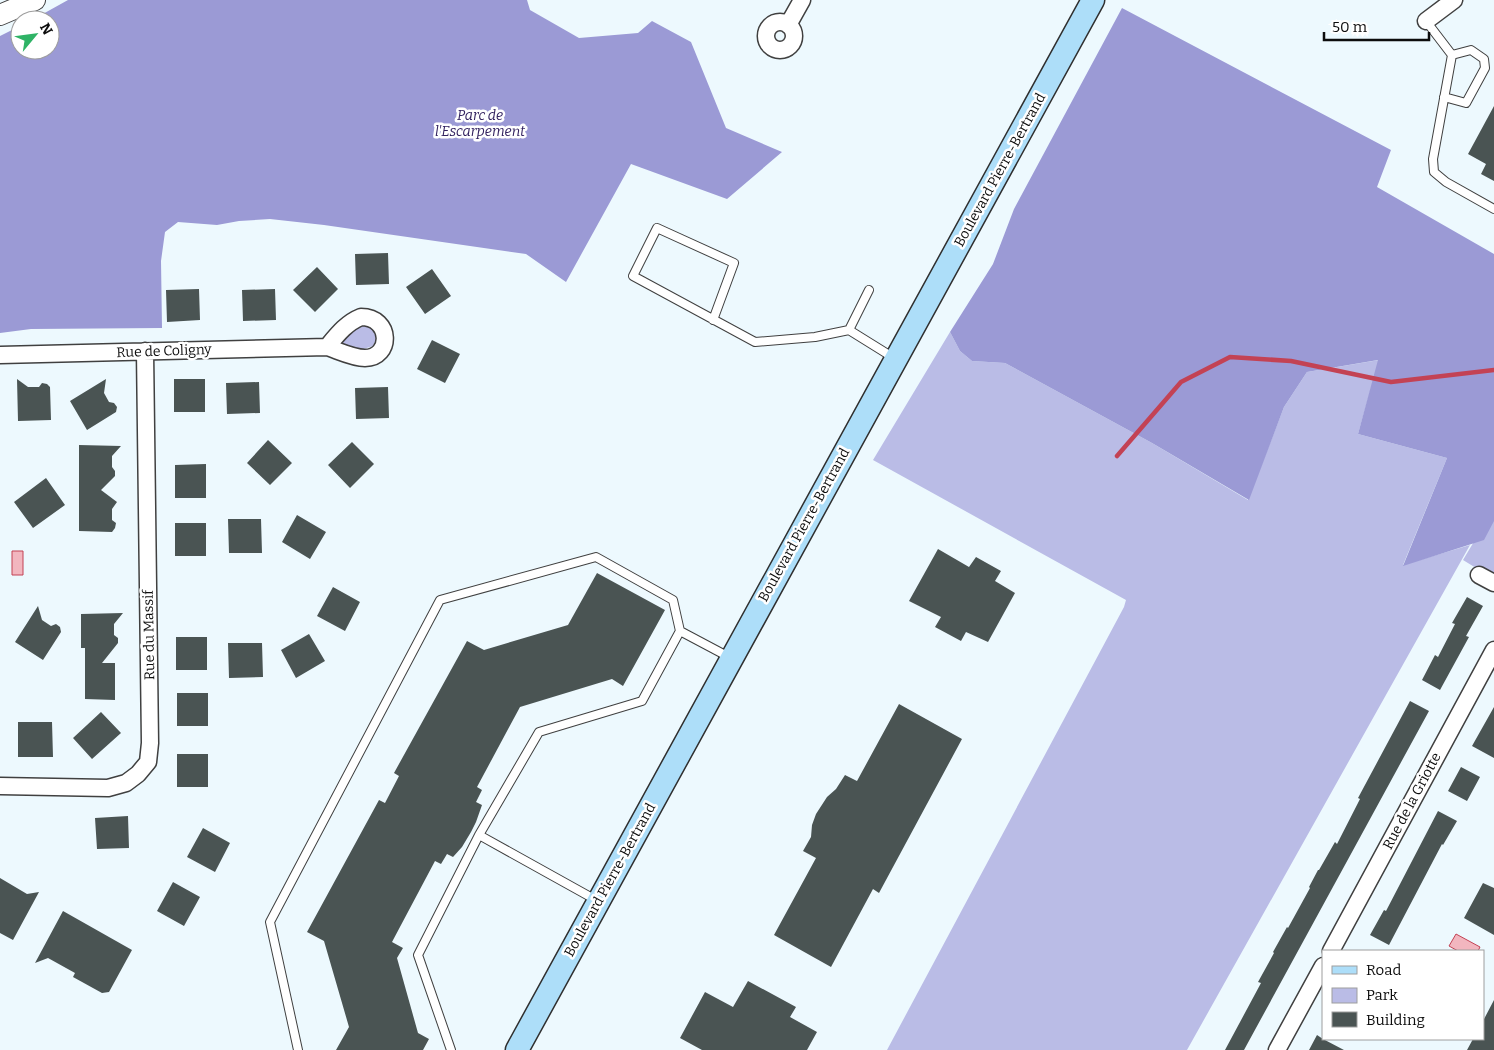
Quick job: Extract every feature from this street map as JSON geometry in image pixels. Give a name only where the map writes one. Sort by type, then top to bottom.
[{"type":"main road","name":"Boulevard Pierre-Bertrand","points":[[516,1050],[1093,0]]},
{"type":"street","points":[[0,15],[35,0]]},
{"type":"street","points":[[788,25],[802,0]]},
{"type":"street","points":[[1426,21],[1454,0]]},
{"type":"street","name":"Rue de Coligny","points":[[0,356],[327,347]]},
{"type":"street","name":"Rue du Massif","points":[[0,786],[108,788],[126,783],[138,774],[148,762],[150,743],[145,351]]},
{"type":"street","points":[[1480,575],[1494,583]]},
{"type":"street","name":"Rue de la Griotte","points":[[1332,950],[1494,650]]},
{"type":"street","points":[[1277,1050],[1322,968]]},
{"type":"lane","points":[[1426,21],[1452,55],[1434,159],[1434,172],[1446,182],[1494,209]]},
{"type":"lane","points":[[1444,97],[1466,103],[1485,68],[1484,59],[1471,50],[1452,55]]},
{"type":"lane","points":[[713,320],[734,263],[657,228],[633,276],[713,320],[755,342],[816,337],[849,330],[896,359]]},
{"type":"lane","points":[[849,330],[869,290]]},
{"type":"lane","points":[[298,1050],[270,922],[440,600],[596,557],[673,600],[680,631],[642,701],[539,732],[479,835],[418,955],[451,1050]]},
{"type":"lane","points":[[680,631],[731,658]]},
{"type":"lane","points":[[479,835],[598,901]]},
{"type":"green space","name":"Parc de l'Escarpement","points":[[68,0],[527,0],[530,10],[579,38],[638,33],[652,21],[691,42],[726,128],[782,152],[727,199],[631,164],[566,282],[526,254],[270,219],[217,225],[178,222],[165,232],[161,261],[162,328],[31,329],[0,333],[0,36],[10,31],[10,60],[60,60],[60,10],[50,10]]},
{"type":"green space","points":[[1122,8],[1391,150],[1377,187],[1494,254],[1494,521],[1484,540],[1403,566],[1447,458],[1358,434],[1378,360],[1307,372],[1284,407],[1249,500],[1152,443],[1005,363],[972,361],[960,351],[950,332],[993,264],[1014,209]]},
{"type":"green space","points":[[359,325],[371,325],[378,335],[373,346],[360,350],[339,345],[338,342]]},
{"type":"green space","points":[[950,332],[960,351],[972,361],[1005,363],[1152,443],[1248,500],[1284,407],[1307,372],[1379,360],[1358,434],[1447,458],[1403,565],[1470,545],[1187,1050],[887,1050],[1124,607],[1126,600],[873,460]]},
{"type":"green space","points":[[1494,508],[1494,579],[1463,560]]},
{"type":"shaded area","points":[[12,551],[23,551],[23,575],[12,575]]},
{"type":"shaded area","points":[[1456,934],[1480,947],[1478,950],[1456,950],[1449,946]]},
{"type":"building","points":[[1494,106],[1494,181],[1481,174],[1486,164],[1468,154]]},
{"type":"building","points":[[388,253],[389,284],[356,285],[355,254]]},
{"type":"building","points":[[317,267],[338,289],[315,312],[293,290]]},
{"type":"building","points":[[432,269],[451,296],[425,314],[406,287]]},
{"type":"building","points":[[199,289],[200,320],[167,322],[166,290]]},
{"type":"building","points":[[275,289],[276,320],[243,321],[242,290]]},
{"type":"building","points":[[432,340],[460,354],[445,383],[417,369]]},
{"type":"building","points":[[17,379],[28,387],[39,387],[42,383],[50,387],[51,420],[18,421]]},
{"type":"building","points":[[106,379],[104,393],[109,402],[114,403],[117,407],[116,412],[87,430],[70,401]]},
{"type":"building","points":[[174,379],[205,379],[205,412],[174,412]]},
{"type":"building","points":[[259,382],[260,413],[227,414],[226,383]]},
{"type":"building","points":[[388,387],[389,418],[356,419],[355,388]]},
{"type":"building","points":[[268,440],[292,463],[270,485],[247,463]]},
{"type":"building","points":[[352,442],[374,464],[350,488],[328,465]]},
{"type":"building","points":[[79,445],[121,446],[112,456],[112,467],[115,471],[115,476],[101,490],[117,502],[112,509],[112,520],[116,523],[112,532],[79,531]]},
{"type":"building","points":[[206,464],[206,498],[175,498],[175,465]]},
{"type":"building","points":[[46,478],[65,505],[33,528],[14,502]]},
{"type":"building","points":[[297,515],[326,532],[310,559],[282,542]]},
{"type":"building","points":[[228,519],[261,519],[262,553],[229,553]]},
{"type":"building","points":[[175,523],[206,523],[206,556],[175,556]]},
{"type":"building","points":[[938,549],[969,567],[976,557],[1001,571],[995,581],[1015,593],[988,642],[966,632],[961,641],[935,627],[941,617],[909,601]]},
{"type":"building","points":[[597,573],[665,610],[623,686],[612,679],[520,707],[477,787],[482,790],[476,802],[482,805],[471,832],[453,857],[447,854],[441,864],[435,861],[392,942],[403,948],[397,958],[418,1033],[429,1039],[423,1050],[336,1050],[349,1027],[324,941],[307,932],[379,800],[385,803],[399,776],[394,773],[467,641],[484,650],[568,625]]},
{"type":"building","points":[[333,587],[360,602],[345,631],[317,616]]},
{"type":"building","points":[[1467,597],[1483,606],[1466,636],[1469,637],[1440,690],[1422,680],[1435,655],[1438,657],[1455,624],[1452,623]]},
{"type":"building","points":[[38,606],[42,620],[51,626],[56,624],[60,627],[61,632],[43,660],[15,642]]},
{"type":"building","points":[[123,613],[114,624],[114,635],[118,638],[118,643],[102,663],[115,663],[115,700],[85,699],[85,648],[81,648],[81,614]]},
{"type":"building","points":[[309,634],[325,661],[296,678],[281,650]]},
{"type":"building","points":[[176,637],[207,637],[207,670],[176,670]]},
{"type":"building","points":[[228,643],[262,643],[263,677],[229,678]]},
{"type":"building","points":[[177,693],[208,693],[208,726],[177,726]]},
{"type":"building","points":[[1410,701],[1429,711],[1244,1050],[1225,1050],[1261,983],[1258,982],[1273,952],[1310,888],[1318,870],[1335,842],[1337,844],[1360,799],[1358,798]]},
{"type":"building","points":[[899,704],[962,739],[879,893],[873,889],[831,967],[774,935],[816,858],[803,851],[811,837],[812,825],[816,814],[845,775],[857,781]]},
{"type":"building","points":[[1494,707],[1494,758],[1472,746]]},
{"type":"building","points":[[101,712],[121,733],[92,759],[73,738]]},
{"type":"building","points":[[18,722],[52,722],[53,757],[18,757]]},
{"type":"building","points":[[177,754],[208,754],[208,787],[177,787]]},
{"type":"building","points":[[1461,767],[1480,777],[1467,801],[1448,791]]},
{"type":"building","points":[[1438,811],[1457,821],[1442,844],[1389,945],[1370,935],[1384,910],[1386,911]]},
{"type":"building","points":[[128,816],[129,848],[97,849],[95,818]]},
{"type":"building","points":[[203,828],[230,843],[215,872],[187,857]]},
{"type":"building","points":[[0,878],[27,894],[39,892],[13,940],[0,933]]},
{"type":"building","points":[[173,882],[200,897],[184,926],[157,911]]},
{"type":"building","points":[[1483,883],[1494,888],[1494,935],[1464,918]]},
{"type":"building","points":[[63,911],[132,950],[109,992],[102,993],[73,977],[75,973],[48,958],[35,963]]},
{"type":"building","points":[[748,981],[796,1007],[790,1017],[817,1032],[807,1050],[702,1050],[680,1038],[705,992],[733,1007]]},
{"type":"building","points":[[1494,1000],[1494,1050],[1467,1050],[1472,1040],[1484,1040],[1484,1019]]},
{"type":"building","points":[[1317,1035],[1322,1040],[1344,1050],[1309,1050]]},
{"type":"waterway","points":[[1117,456],[1181,382],[1230,357],[1291,361],[1391,382],[1494,370]]}]
